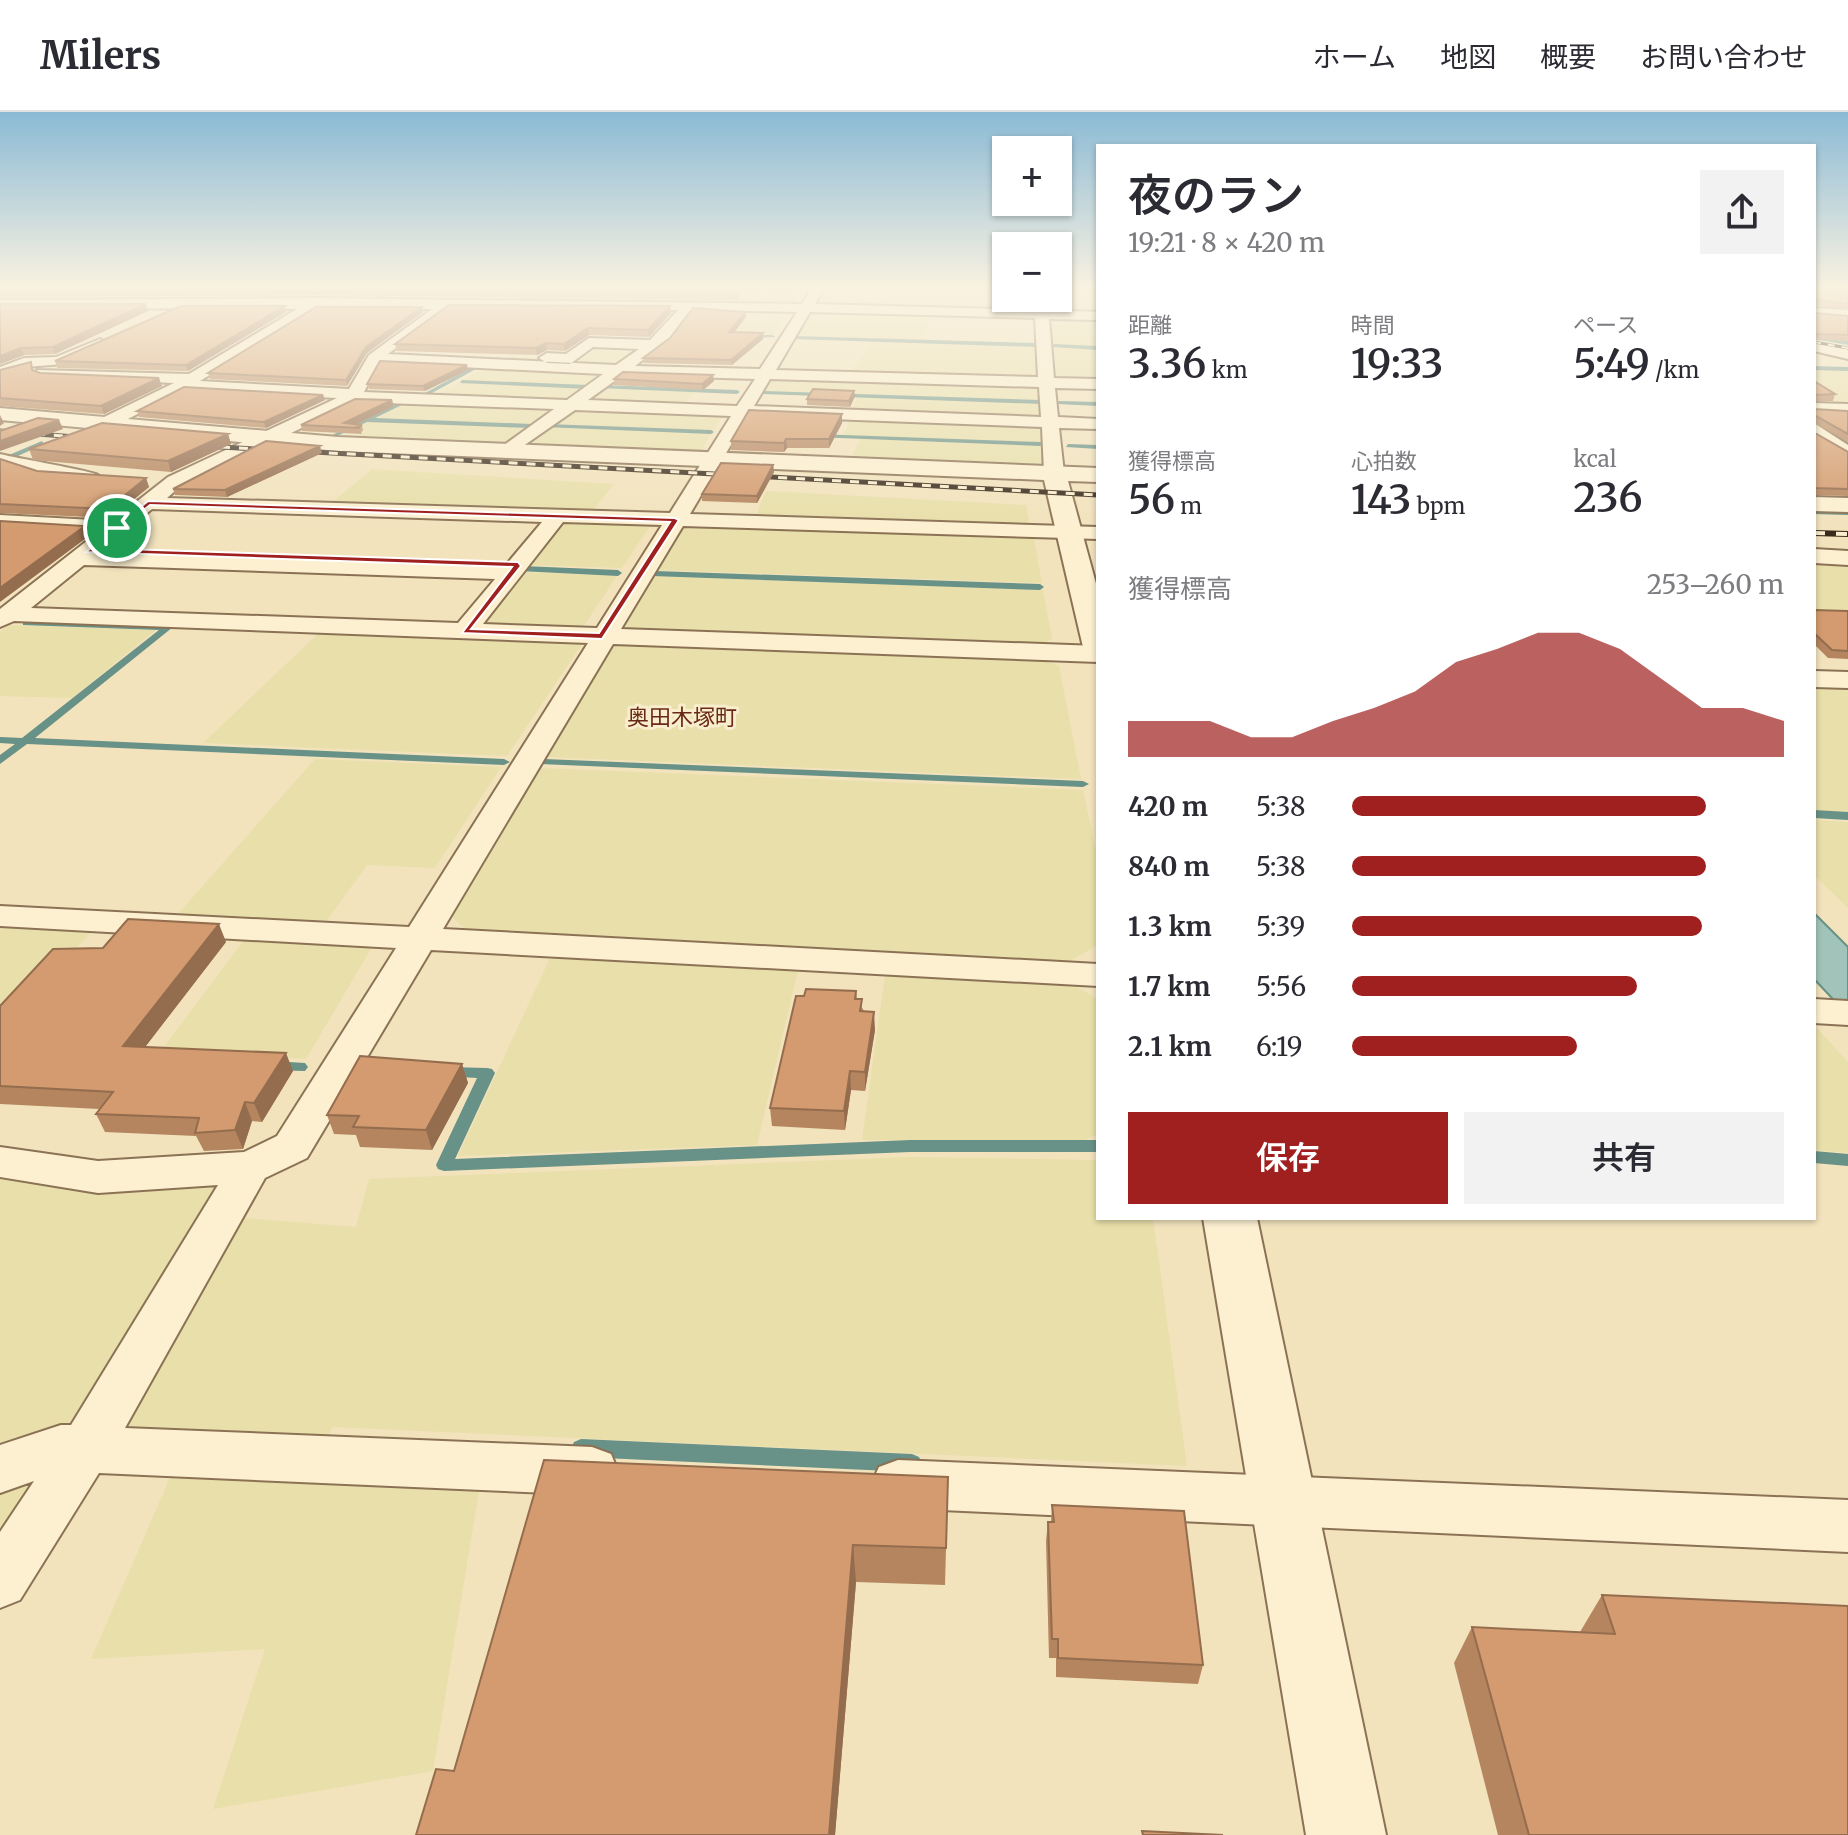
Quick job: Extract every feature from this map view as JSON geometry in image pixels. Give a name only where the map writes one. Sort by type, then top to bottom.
[{"type":"street","points":[[59,439],[103,423],[210,368]]},
{"type":"street","points":[[5,614],[175,481],[354,395],[368,368]]},
{"type":"street","points":[[419,401],[480,368]]},
{"type":"street","points":[[592,368],[1096,384]]},
{"type":"street","points":[[0,1162],[98,1177],[250,1167],[292,1147],[767,368]]},
{"type":"street","points":[[1047,368],[1054,473],[1096,639]]},
{"type":"street","points":[[506,452],[619,369]]},
{"type":"street","points":[[3,371],[419,401],[1096,424]]},
{"type":"street","points":[[1816,408],[1848,409]]},
{"type":"street","points":[[0,414],[263,438],[506,452],[1096,475]]},
{"type":"street","points":[[0,434],[39,418]]},
{"type":"street","points":[[1816,429],[1847,452]]},
{"type":"street","points":[[32,450],[1,463],[41,471],[101,476]]},
{"type":"street","points":[[1816,450],[1847,452]]},
{"type":"street","points":[[146,479],[175,481]]},
{"type":"street","points":[[148,503],[1096,533]]},
{"type":"street","points":[[1816,504],[1848,505]]},
{"type":"street","points":[[465,631],[557,516]]},
{"type":"street","points":[[0,521],[117,528]]},
{"type":"street","points":[[84,554],[515,569]]},
{"type":"street","points":[[1816,556],[1848,558]]},
{"type":"street","points":[[5,614],[1096,654]]},
{"type":"street","points":[[1816,679],[1848,680]]},
{"type":"street","points":[[0,916],[1096,975]]},
{"type":"street","points":[[0,1581],[85,1449],[250,1167]]},
{"type":"street","points":[[1230,1220],[1346,1835]]},
{"type":"street","points":[[0,1469],[61,1448],[645,1473]]},
{"type":"street","points":[[852,1482],[1848,1526]]},
{"type":"shaded area","points":[[485,368],[607,370],[591,386],[461,381]]},
{"type":"shaded area","points":[[854,368],[1041,368],[1042,378],[850,374]]},
{"type":"shaded area","points":[[1053,368],[1096,368],[1096,382],[1054,379]]},
{"type":"shaded area","points":[[1816,370],[1848,371],[1848,407],[1816,406]]},
{"type":"shaded area","points":[[770,378],[1042,387],[1042,401],[763,391]]},
{"type":"shaded area","points":[[458,383],[588,388],[569,401],[427,399]]},
{"type":"shaded area","points":[[598,388],[695,391],[682,407],[580,402]]},
{"type":"shaded area","points":[[858,397],[1042,403],[1044,418],[850,413]]},
{"type":"shaded area","points":[[408,402],[558,409],[534,425],[371,419]]},
{"type":"shaded area","points":[[569,409],[725,413],[713,431],[546,425]]},
{"type":"shaded area","points":[[851,417],[1033,423],[1042,427],[1042,443],[843,436]]},
{"type":"shaded area","points":[[368,421],[532,427],[510,442],[498,445],[352,439],[366,431],[349,429]]},
{"type":"shaded area","points":[[544,427],[712,433],[699,453],[524,447],[522,443]]},
{"type":"shaded area","points":[[861,439],[1042,446],[1044,462],[1033,465],[851,458]]},
{"type":"shaded area","points":[[372,469],[614,484],[590,514],[328,506]]},
{"type":"shaded area","points":[[766,491],[1026,505],[1029,522],[1019,526],[755,518]]},
{"type":"shaded area","points":[[563,520],[652,523],[622,568],[526,565]]},
{"type":"shaded area","points":[[693,525],[1017,534],[1034,539],[1042,583],[655,570],[680,528]]},
{"type":"shaded area","points":[[1816,560],[1848,562],[1848,612],[1816,611]]},
{"type":"shaded area","points":[[520,572],[617,576],[581,630],[477,626]]},
{"type":"shaded area","points":[[651,576],[1043,590],[1052,639],[1037,647],[636,632],[621,626]]},
{"type":"shaded area","points":[[8,625],[156,630],[72,698],[0,696],[0,632]]},
{"type":"shaded area","points":[[321,631],[575,639],[582,644],[507,756],[203,743]]},
{"type":"shaded area","points":[[624,641],[1038,657],[1059,666],[1081,779],[545,757],[609,648]]},
{"type":"shaded area","points":[[1816,688],[1848,689],[1848,812],[1816,811]]},
{"type":"shaded area","points":[[315,759],[501,767],[435,868],[367,865],[325,923],[177,915]]},
{"type":"shaded area","points":[[539,768],[1083,790],[1096,851],[1096,946],[1070,961],[467,931],[450,915]]},
{"type":"shaded area","points":[[1816,820],[1848,822],[1848,908],[1816,877]]},
{"type":"shaded area","points":[[0,927],[91,932],[0,1032]]},
{"type":"shaded area","points":[[244,940],[372,947],[306,1059],[161,1051]]},
{"type":"shaded area","points":[[551,956],[798,970],[757,1145],[458,1156]]},
{"type":"shaded area","points":[[885,975],[1075,986],[1096,998],[1096,1135],[1085,1140],[862,1140]]},
{"type":"shaded area","points":[[1816,1027],[1848,1062],[1848,1153],[1816,1150]]},
{"type":"shaded area","points":[[910,1157],[1096,1160],[1096,1220],[1153,1220],[1187,1466],[332,1427],[324,1446],[110,1436],[233,1217],[356,1227],[369,1179]]},
{"type":"shaded area","points":[[0,1176],[68,1189],[162,1189],[230,1177],[83,1434],[0,1456]]},
{"type":"shaded area","points":[[176,1464],[481,1479],[433,1771],[213,1809],[265,1649],[91,1659]]},
{"type":"shaded area","points":[[56,1466],[0,1552],[0,1481]]},
{"type":"water","points":[[1816,915],[1848,947],[1848,1015],[1816,981]]},
{"type":"building","points":[[32,368],[40,373],[159,378],[101,406],[0,398],[0,370]]},
{"type":"building","points":[[216,368],[353,368],[346,380],[208,373]]},
{"type":"building","points":[[376,368],[460,368],[423,386],[367,384]]},
{"type":"building","points":[[623,372],[713,375],[702,384],[614,379]]},
{"type":"building","points":[[1816,382],[1835,394],[1816,395]]},
{"type":"building","points":[[184,387],[323,395],[264,422],[137,411]]},
{"type":"building","points":[[813,389],[854,391],[849,401],[807,399]]},
{"type":"building","points":[[355,399],[392,400],[344,423],[362,425],[357,427],[360,428],[301,425]]},
{"type":"building","points":[[1816,409],[1848,411],[1848,434],[1816,416]]},
{"type":"building","points":[[749,410],[842,414],[829,439],[786,439],[784,443],[731,441]]},
{"type":"building","points":[[38,418],[59,420],[0,441],[0,431]]},
{"type":"building","points":[[102,423],[228,434],[168,461],[29,449]]},
{"type":"building","points":[[1816,434],[1848,452],[1848,489],[1816,488]]},
{"type":"building","points":[[266,441],[320,446],[225,490],[173,489]]},
{"type":"building","points":[[0,459],[37,471],[146,478],[108,509],[0,504]]},
{"type":"building","points":[[721,463],[773,465],[757,496],[702,494]]},
{"type":"building","points":[[0,521],[85,526],[0,588]]},
{"type":"building","points":[[1816,610],[1848,611],[1848,651],[1832,650],[1816,635]]},
{"type":"building","points":[[128,919],[219,924],[123,1046],[286,1053],[254,1103],[245,1102],[235,1130],[195,1133],[199,1118],[96,1114],[113,1092],[0,1086],[0,1006],[53,949],[103,948]]},
{"type":"building","points":[[806,989],[856,991],[855,999],[862,999],[860,1011],[874,1012],[865,1072],[850,1071],[844,1111],[770,1108],[796,996],[804,996]]},
{"type":"building","points":[[360,1056],[462,1064],[426,1130],[353,1127],[359,1116],[327,1115]]},
{"type":"building","points":[[544,1460],[948,1477],[946,1548],[853,1545],[829,1835],[416,1835],[436,1769],[454,1771]]},
{"type":"building","points":[[1052,1505],[1184,1511],[1203,1665],[1058,1658],[1058,1639],[1052,1639],[1048,1522],[1054,1522]]},
{"type":"building","points":[[1602,1595],[1848,1606],[1848,1835],[1529,1835],[1472,1627],[1615,1634]]},
{"type":"building","points":[[1142,1831],[1223,1835],[1143,1835]]},
{"type":"waterway","points":[[419,398],[473,368]]},
{"type":"waterway","points":[[1828,368],[1848,369]]},
{"type":"waterway","points":[[462,382],[588,387]]},
{"type":"waterway","points":[[601,387],[737,392]]},
{"type":"waterway","points":[[765,393],[1041,402]]},
{"type":"waterway","points":[[366,420],[404,402]]},
{"type":"waterway","points":[[1059,403],[1096,404]]},
{"type":"waterway","points":[[331,437],[366,420]]},
{"type":"waterway","points":[[366,420],[532,426]]},
{"type":"waterway","points":[[1816,421],[1848,445]]},
{"type":"waterway","points":[[546,426],[711,432]]},
{"type":"waterway","points":[[816,436],[1040,444]]},
{"type":"waterway","points":[[6,458],[42,443]]},
{"type":"waterway","points":[[1068,446],[1096,447]]},
{"type":"waterway","points":[[1816,512],[1848,513]]},
{"type":"waterway","points":[[522,569],[618,573]]},
{"type":"waterway","points":[[655,574],[1040,587]]},
{"type":"waterway","points":[[25,741],[168,627],[26,623]]},
{"type":"waterway","points":[[0,740],[25,741]]},
{"type":"waterway","points":[[0,761],[25,741]]},
{"type":"waterway","points":[[25,741],[504,762]]},
{"type":"waterway","points":[[544,762],[1083,784]]},
{"type":"waterway","points":[[1816,814],[1848,816]]},
{"type":"waterway","points":[[272,1066],[300,1067]]},
{"type":"waterway","points":[[448,1072],[487,1073],[444,1165],[910,1146],[1096,1146]]},
{"type":"waterway","points":[[1816,1157],[1848,1160]]},
{"type":"waterway","points":[[581,1448],[912,1463]]},
{"type":"railway","points":[[0,431],[88,438]]},
{"type":"railway","points":[[203,446],[1096,495]]},
{"type":"railway","points":[[1816,533],[1848,534]]},
{"type":"district","name":"奥田木塚町","points":[[682,717]]},
{"type":"route","points":[[148,503],[675,520],[602,636],[465,631],[518,565],[89,550],[117,528],[148,503]]}]
